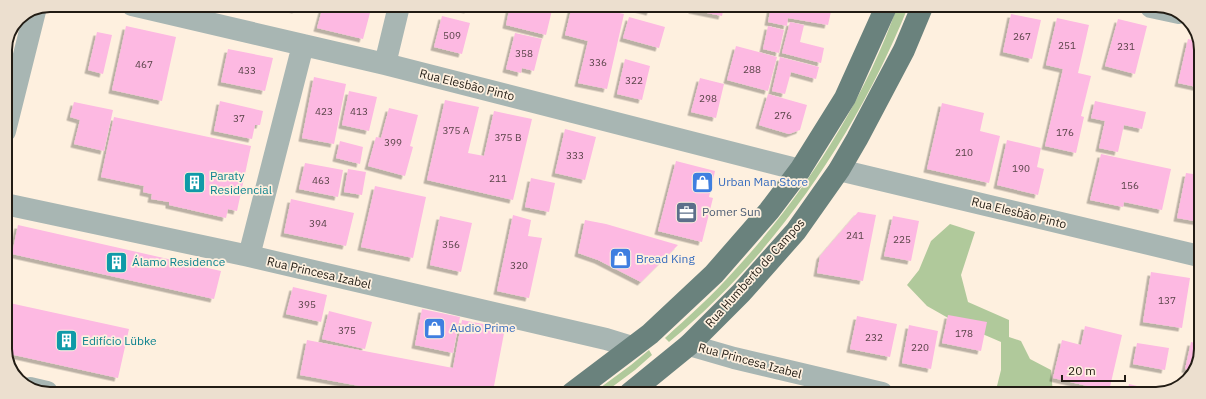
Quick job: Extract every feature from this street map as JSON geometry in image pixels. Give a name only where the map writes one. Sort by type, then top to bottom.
[{"type":"main road","points":[[580,387],[650,334],[714,274],[769,211],[800,170],[845,98],[884,12]]},
{"type":"main road","name":"Rua Humberto de Campos","points":[[637,387],[689,345],[740,293],[796,231],[839,170],[904,50],[920,12]]},
{"type":"street","name":"Rua Elesbão Pinto","points":[[162,12],[385,64],[800,170]]},
{"type":"street","points":[[385,64],[398,12]]},
{"type":"street","points":[[12,103],[34,16]]},
{"type":"street","points":[[249,256],[303,45]]},
{"type":"street","name":"Rua Elesbão Pinto","points":[[839,170],[1194,255]]},
{"type":"street","name":"Rua Princesa Izabel","points":[[12,205],[249,256],[606,339],[632,347]]},
{"type":"street","name":"Rua Princesa Izabel","points":[[689,345],[734,358],[857,387]]},
{"type":"green space","points":[[895,12],[906,12],[864,100],[838,145],[809,189],[778,231],[744,271],[708,308],[669,342],[665,338],[726,280],[760,242],[807,180],[849,113],[883,43]]},
{"type":"green space","points":[[950,224],[975,232],[961,275],[968,302],[1009,320],[1009,337],[1021,341],[1030,359],[1051,370],[1052,387],[997,387],[1001,370],[1001,342],[957,323],[927,306],[907,285],[919,270],[931,241]]},
{"type":"green space","points":[[649,350],[652,355],[635,370],[612,387],[601,387]]},
{"type":"building","points":[[321,12],[370,12],[363,39],[317,28]]},
{"type":"building","points":[[509,12],[552,12],[546,35],[506,25]]},
{"type":"building","points":[[571,12],[615,12],[624,14],[607,89],[578,83],[588,41],[565,35]]},
{"type":"building","points":[[702,12],[723,12],[722,16]]},
{"type":"building","points":[[770,12],[831,12],[828,25],[788,18],[787,26],[768,22]]},
{"type":"building","points":[[1011,14],[1041,20],[1032,59],[1003,52]]},
{"type":"building","points":[[442,16],[470,23],[462,54],[434,47]]},
{"type":"building","points":[[629,17],[665,27],[659,48],[623,38]]},
{"type":"building","points":[[1057,18],[1089,25],[1078,73],[1091,76],[1081,116],[1084,117],[1076,153],[1045,146],[1063,69],[1046,65]]},
{"type":"building","points":[[1118,19],[1147,26],[1135,74],[1105,66]]},
{"type":"building","points":[[790,22],[804,25],[800,42],[824,48],[821,63],[782,53]]},
{"type":"building","points":[[126,26],[176,37],[162,101],[112,90]]},
{"type":"building","points":[[768,26],[784,30],[779,53],[763,49]]},
{"type":"building","points":[[97,32],[112,35],[103,74],[88,70]]},
{"type":"building","points":[[515,33],[542,39],[534,71],[522,68],[521,73],[506,69]]},
{"type":"building","points":[[1188,39],[1193,40],[1194,86],[1178,83]]},
{"type":"building","points":[[736,46],[777,57],[768,91],[727,80]]},
{"type":"building","points":[[228,49],[273,58],[265,91],[221,82]]},
{"type":"building","points":[[780,57],[819,67],[816,79],[791,72],[785,94],[772,91]]},
{"type":"building","points":[[625,59],[650,66],[642,100],[617,94]]},
{"type":"building","points":[[314,77],[346,84],[334,144],[302,138]]},
{"type":"building","points":[[700,78],[724,84],[716,118],[691,112]]},
{"type":"building","points":[[349,91],[377,97],[369,131],[342,125]]},
{"type":"building","points":[[768,94],[807,105],[800,130],[789,134],[759,125]]},
{"type":"building","points":[[445,100],[479,107],[468,153],[484,156],[494,111],[532,119],[513,200],[427,180]]},
{"type":"building","points":[[220,101],[263,111],[260,125],[255,125],[252,139],[214,131]]},
{"type":"building","points":[[1095,101],[1146,112],[1142,129],[1124,125],[1118,152],[1099,148],[1105,121],[1091,118]]},
{"type":"building","points":[[74,102],[113,110],[104,151],[74,144],[80,120],[70,117]]},
{"type":"building","points":[[942,103],[984,113],[980,131],[1000,136],[989,183],[927,169]]},
{"type":"building","points":[[389,108],[418,115],[410,146],[413,147],[405,176],[368,166],[376,137],[381,138]]},
{"type":"building","points":[[114,117],[251,146],[237,211],[228,209],[226,218],[169,205],[169,202],[151,199],[152,194],[143,192],[144,186],[101,177]]},
{"type":"building","points":[[565,129],[596,137],[585,180],[555,173]]},
{"type":"building","points":[[1007,140],[1041,148],[1037,167],[1044,169],[1038,195],[997,185]]},
{"type":"building","points":[[340,141],[363,147],[360,164],[336,158]]},
{"type":"building","points":[[1101,154],[1171,169],[1162,210],[1124,202],[1123,207],[1090,200]]},
{"type":"building","points":[[676,161],[715,171],[709,197],[713,198],[702,242],[658,231]]},
{"type":"building","points":[[305,163],[343,170],[338,197],[299,189]]},
{"type":"building","points":[[348,169],[366,172],[362,195],[344,192]]},
{"type":"building","points":[[1186,173],[1194,174],[1194,221],[1177,218]]},
{"type":"building","points":[[531,178],[555,183],[549,212],[525,207]]},
{"type":"building","points":[[375,186],[426,197],[413,258],[361,247]]},
{"type":"building","points":[[291,199],[354,213],[346,246],[284,233]]},
{"type":"building","points":[[858,212],[876,215],[863,281],[817,273],[820,256]]},
{"type":"building","points":[[513,215],[531,220],[528,236],[542,238],[529,298],[497,291]]},
{"type":"building","points":[[440,216],[472,223],[461,272],[430,265]]},
{"type":"building","points":[[893,216],[919,221],[911,261],[884,256]]},
{"type":"building","points":[[585,220],[606,224],[678,245],[641,282],[598,260],[578,253]]},
{"type":"building","name":"Álamo Residence","points":[[18,225],[221,271],[214,299],[12,254]]},
{"type":"building","points":[[1151,272],[1190,278],[1182,328],[1143,322]]},
{"type":"building","points":[[293,287],[327,295],[321,322],[286,314]]},
{"type":"building","name":"Edifício Lübke","points":[[12,304],[129,329],[118,378],[13,355]]},
{"type":"building","points":[[422,309],[460,317],[453,353],[415,345]]},
{"type":"building","points":[[329,311],[372,322],[365,349],[322,339]]},
{"type":"building","points":[[948,315],[987,322],[981,351],[942,343]]},
{"type":"building","points":[[857,316],[897,324],[890,357],[850,349]]},
{"type":"building","points":[[462,320],[505,328],[493,387],[365,387],[300,375],[307,340],[453,368]]},
{"type":"building","points":[[909,325],[938,331],[931,369],[902,363]]},
{"type":"building","points":[[1085,326],[1122,335],[1110,387],[1092,387],[1053,378],[1062,340],[1081,345]]},
{"type":"building","points":[[1191,342],[1194,343],[1192,362],[1188,370],[1185,369]]},
{"type":"building","points":[[1137,343],[1169,348],[1165,370],[1133,364]]},
{"type":"building","points":[[1129,384],[1141,387],[1128,387]]},
{"type":"place","name":"Urban Man Store","points":[[702,182]]},
{"type":"place","name":"Paraty Residencial","points":[[194,183]]},
{"type":"place","name":"Pomer Sun","points":[[686,212]]},
{"type":"place","name":"Bread King","points":[[620,259]]},
{"type":"place","name":"Álamo Residence","points":[[116,262]]},
{"type":"place","name":"Audio Prime","points":[[434,328]]},
{"type":"place","name":"Edifício Lübke","points":[[66,341]]}]
